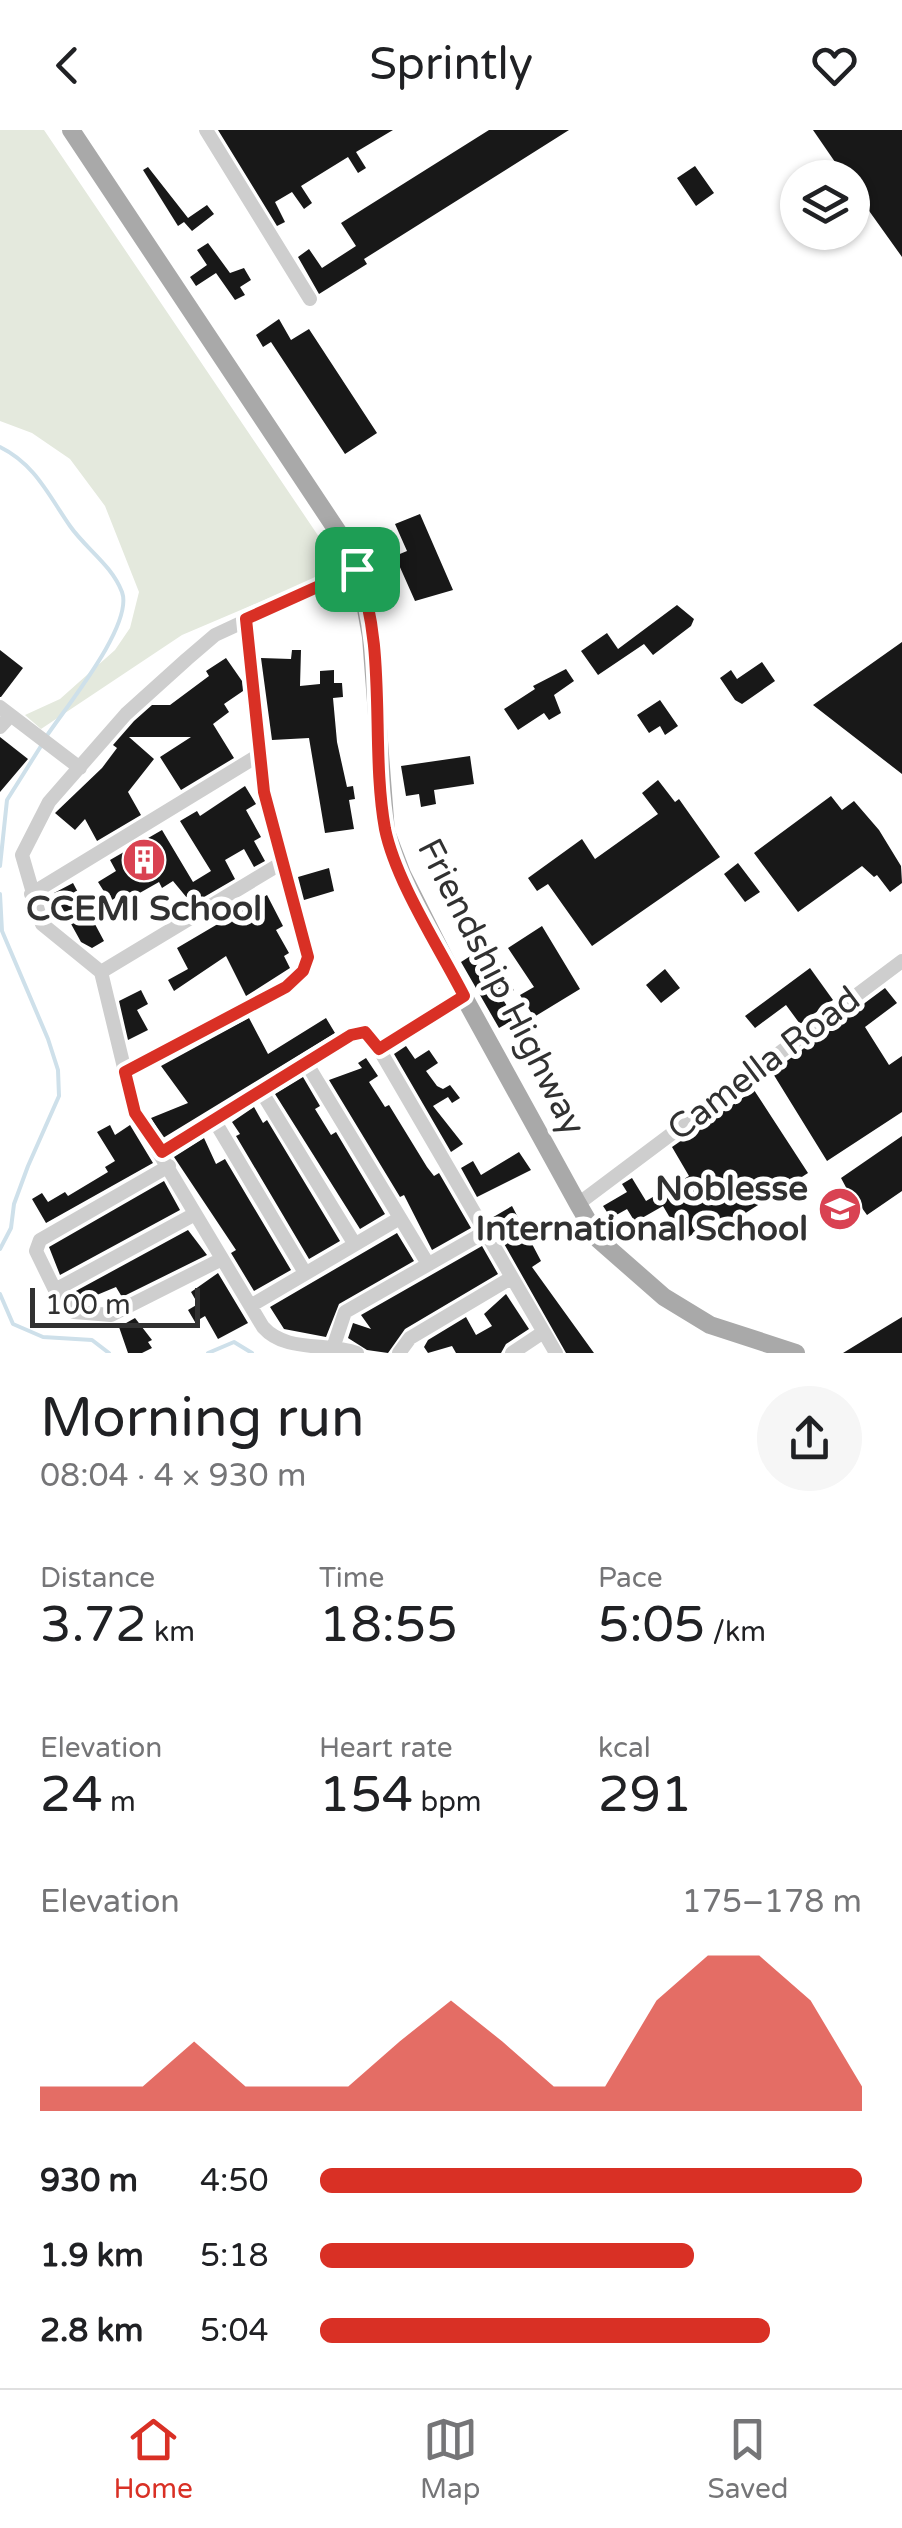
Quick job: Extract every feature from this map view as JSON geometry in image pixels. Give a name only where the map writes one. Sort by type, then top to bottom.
[{"type":"main road","name":"Friendship Highway","points":[[71,130],[330,516],[357,569],[371,636],[386,832],[402,874],[464,996],[599,1240],[664,1297],[710,1325],[796,1353]]},
{"type":"street","points":[[206,130],[310,299]]},
{"type":"street","points":[[357,569],[215,635],[138,703],[48,802],[22,855],[42,924],[101,972],[135,1113],[252,1305],[274,1337],[297,1345],[334,1345],[357,1353]]},
{"type":"street","points":[[125,1072],[286,987],[303,971],[308,957],[280,864],[259,756],[246,619]]},
{"type":"street","points":[[3,717],[80,768]]},
{"type":"street","points":[[31,894],[259,756]]},
{"type":"street","points":[[101,972],[280,864]]},
{"type":"street","name":"Camella Road","points":[[578,1204],[902,961]]},
{"type":"street","points":[[379,1049],[464,996]]},
{"type":"street","points":[[162,1152],[365,1032],[379,1049],[556,1353]]},
{"type":"street","points":[[307,1064],[428,1264]]},
{"type":"street","points":[[260,1091],[354,1243]]},
{"type":"street","points":[[214,1120],[304,1271]]},
{"type":"street","points":[[170,1166],[40,1240],[38,1262],[74,1312],[111,1315],[222,1259]]},
{"type":"street","points":[[55,1290],[196,1214]]},
{"type":"street","points":[[252,1305],[400,1218]]},
{"type":"street","points":[[334,1345],[346,1312],[485,1232]]},
{"type":"street","points":[[399,1353],[410,1338],[511,1278]]},
{"type":"street","points":[[512,1353],[542,1333]]},
{"type":"shaded area","points":[[0,130],[44,130],[340,568],[182,635],[41,729],[25,715],[60,699],[115,650],[130,628],[139,592],[105,506],[70,459],[32,433],[0,421]]},
{"type":"building","points":[[218,130],[393,130],[356,152],[366,168],[358,173],[348,157],[301,186],[312,203],[304,209],[292,192],[275,202],[285,222],[277,226]]},
{"type":"building","points":[[489,130],[569,130],[364,259],[367,264],[319,294],[298,257],[309,249],[322,268],[356,246],[341,223]]},
{"type":"building","points":[[813,130],[902,130],[902,257],[870,212],[870,160],[834,160]]},
{"type":"building","points":[[695,166],[714,193],[696,206],[677,178]]},
{"type":"building","points":[[148,167],[188,218],[207,205],[214,214],[192,231],[184,222],[178,226],[143,170]]},
{"type":"building","points":[[208,243],[230,273],[244,268],[251,280],[240,287],[245,295],[235,300],[216,273],[196,286],[190,277],[207,265],[197,250]]},
{"type":"building","points":[[279,319],[291,340],[309,329],[377,433],[345,454],[271,342],[263,347],[256,335]]},
{"type":"building","points":[[420,514],[453,590],[415,601],[395,556],[407,551],[395,524]]},
{"type":"building","points":[[677,605],[694,619],[691,626],[653,655],[644,644],[598,675],[581,651],[607,633],[618,649]]},
{"type":"building","points":[[902,642],[902,774],[813,705]]},
{"type":"building","points":[[0,650],[23,668],[1,697],[0,697]]},
{"type":"building","points":[[292,650],[301,650],[300,686],[320,684],[320,671],[334,670],[334,683],[342,683],[343,697],[333,698],[347,787],[353,786],[355,799],[349,800],[354,829],[325,833],[309,738],[272,740],[261,658],[291,659]]},
{"type":"building","points":[[226,658],[242,681],[243,691],[224,704],[229,712],[213,724],[234,758],[181,790],[160,757],[191,737],[129,737],[154,759],[128,792],[141,815],[97,841],[85,819],[75,830],[55,813],[102,768],[117,748],[113,745],[134,721],[152,705],[170,705]]},
{"type":"building","points":[[762,662],[775,681],[742,704],[735,700],[720,678],[731,670],[737,679]]},
{"type":"building","points":[[566,669],[574,681],[554,695],[561,713],[549,720],[544,713],[518,730],[504,709],[535,689],[533,686]]},
{"type":"building","points":[[660,700],[678,726],[665,735],[660,726],[649,733],[637,715]]},
{"type":"building","points":[[0,737],[28,759],[0,792]]},
{"type":"building","points":[[470,756],[474,784],[434,790],[436,804],[421,807],[419,794],[406,796],[401,766]]},
{"type":"building","points":[[658,780],[675,802],[679,799],[720,857],[592,946],[548,884],[537,891],[528,878],[582,839],[595,859],[658,814],[642,793]]},
{"type":"building","points":[[245,786],[256,804],[246,810],[261,837],[254,841],[265,861],[254,867],[244,849],[225,860],[235,879],[192,904],[173,881],[162,888],[159,882],[129,899],[125,893],[110,901],[98,882],[116,871],[110,860],[162,830],[193,882],[211,871],[180,821],[197,811],[200,816]]},
{"type":"building","points":[[831,796],[842,810],[854,801],[879,830],[901,866],[902,883],[890,892],[877,875],[874,877],[862,866],[798,912],[754,853]]},
{"type":"building","points":[[738,863],[760,892],[745,902],[724,874]]},
{"type":"building","points":[[329,868],[334,891],[304,900],[298,877]]},
{"type":"building","points":[[73,883],[104,941],[92,948],[81,942],[54,893]]},
{"type":"building","points":[[267,895],[283,926],[276,930],[289,953],[284,956],[290,968],[246,996],[226,956],[174,991],[168,980],[188,969],[177,948]]},
{"type":"building","points":[[542,926],[580,989],[534,1017],[520,995],[534,987],[508,948]]},
{"type":"building","points":[[486,946],[514,990],[502,998],[515,1019],[499,1028],[461,962]]},
{"type":"building","points":[[810,968],[833,1000],[800,1024],[786,1005],[755,1028],[745,1016]]},
{"type":"building","points":[[665,969],[680,988],[661,1003],[646,985]]},
{"type":"building","points":[[885,988],[897,1003],[865,1027],[889,1065],[902,1056],[902,1112],[827,1161],[772,1072]]},
{"type":"building","points":[[141,990],[148,1004],[137,1010],[148,1030],[128,1040],[119,1001]]},
{"type":"building","points":[[249,1018],[268,1054],[326,1018],[335,1033],[163,1138],[151,1118],[188,1103],[161,1066]]},
{"type":"building","points":[[406,1046],[415,1059],[429,1050],[438,1063],[426,1071],[437,1086],[443,1089],[450,1085],[460,1098],[452,1103],[448,1097],[433,1106],[463,1144],[451,1152],[394,1054]]},
{"type":"building","points":[[366,1058],[378,1076],[369,1082],[385,1107],[389,1105],[427,1167],[434,1176],[439,1173],[471,1228],[432,1250],[404,1195],[400,1197],[329,1080],[362,1068],[358,1063]]},
{"type":"building","points":[[303,1077],[320,1106],[315,1109],[331,1135],[336,1132],[385,1214],[360,1229],[275,1094]]},
{"type":"building","points":[[754,1090],[808,1173],[722,1228],[717,1220],[683,1240],[663,1206],[635,1222],[627,1209],[611,1218],[603,1206],[627,1192],[622,1184],[632,1178],[646,1201],[689,1176],[672,1147]]},
{"type":"building","points":[[254,1107],[263,1123],[267,1120],[340,1241],[309,1259],[236,1136],[240,1134],[232,1122]]},
{"type":"building","points":[[110,1125],[115,1135],[130,1125],[153,1163],[46,1223],[32,1199],[42,1193],[48,1202],[65,1192],[68,1196],[108,1172],[105,1167],[115,1161],[97,1132]]},
{"type":"building","points":[[902,1136],[902,1191],[867,1215],[859,1204],[856,1206],[841,1178]]},
{"type":"building","points":[[204,1138],[216,1164],[225,1159],[291,1270],[254,1291],[231,1253],[236,1250],[174,1157]]},
{"type":"building","points":[[519,1152],[531,1170],[477,1197],[461,1168],[473,1161],[481,1175]]},
{"type":"building","points":[[164,1181],[180,1210],[60,1275],[49,1247]]},
{"type":"building","points":[[512,1206],[541,1261],[532,1267],[594,1353],[566,1353],[490,1219]]},
{"type":"building","points":[[188,1230],[207,1255],[122,1297],[116,1287],[80,1302],[74,1292]]},
{"type":"building","points":[[397,1233],[414,1261],[339,1304],[326,1337],[284,1329],[270,1307]]},
{"type":"building","points":[[482,1246],[498,1274],[405,1329],[388,1353],[367,1350],[348,1338],[353,1323],[371,1329],[361,1315]]},
{"type":"building","points":[[218,1273],[248,1323],[218,1339],[205,1316],[195,1322],[188,1310],[198,1304],[191,1292]]},
{"type":"building","points":[[506,1294],[529,1329],[506,1344],[501,1353],[456,1353],[452,1346],[428,1353],[424,1347],[428,1340],[466,1317],[476,1335],[492,1326],[484,1314]]},
{"type":"building","points":[[902,1317],[902,1353],[843,1353],[874,1334]]},
{"type":"building","points":[[135,1318],[152,1340],[148,1342],[152,1348],[128,1353],[119,1327]]},
{"type":"waterway","points":[[0,447],[32,472],[122,592],[123,607],[108,645],[46,737]]},
{"type":"waterway","points":[[0,866],[7,800],[41,746]]},
{"type":"waterway","points":[[0,894],[2,931],[48,1039],[58,1070],[59,1096],[28,1166],[14,1204],[11,1228],[0,1249]]},
{"type":"waterway","points":[[0,1294],[13,1324],[43,1337],[92,1340],[109,1353]]},
{"type":"waterway","points":[[208,1353],[234,1342],[252,1353]]},
{"type":"place","name":"CCEMI School","points":[[144,860]]},
{"type":"place","name":"Noblesse International School","points":[[840,1209]]},
{"type":"route","points":[[357,569],[371,636],[386,832],[402,874],[464,996],[379,1049],[365,1032],[351,1035],[162,1152],[135,1113],[125,1072],[286,987],[303,971],[308,957],[280,864],[264,792],[252,644],[246,619],[357,569]]}]
